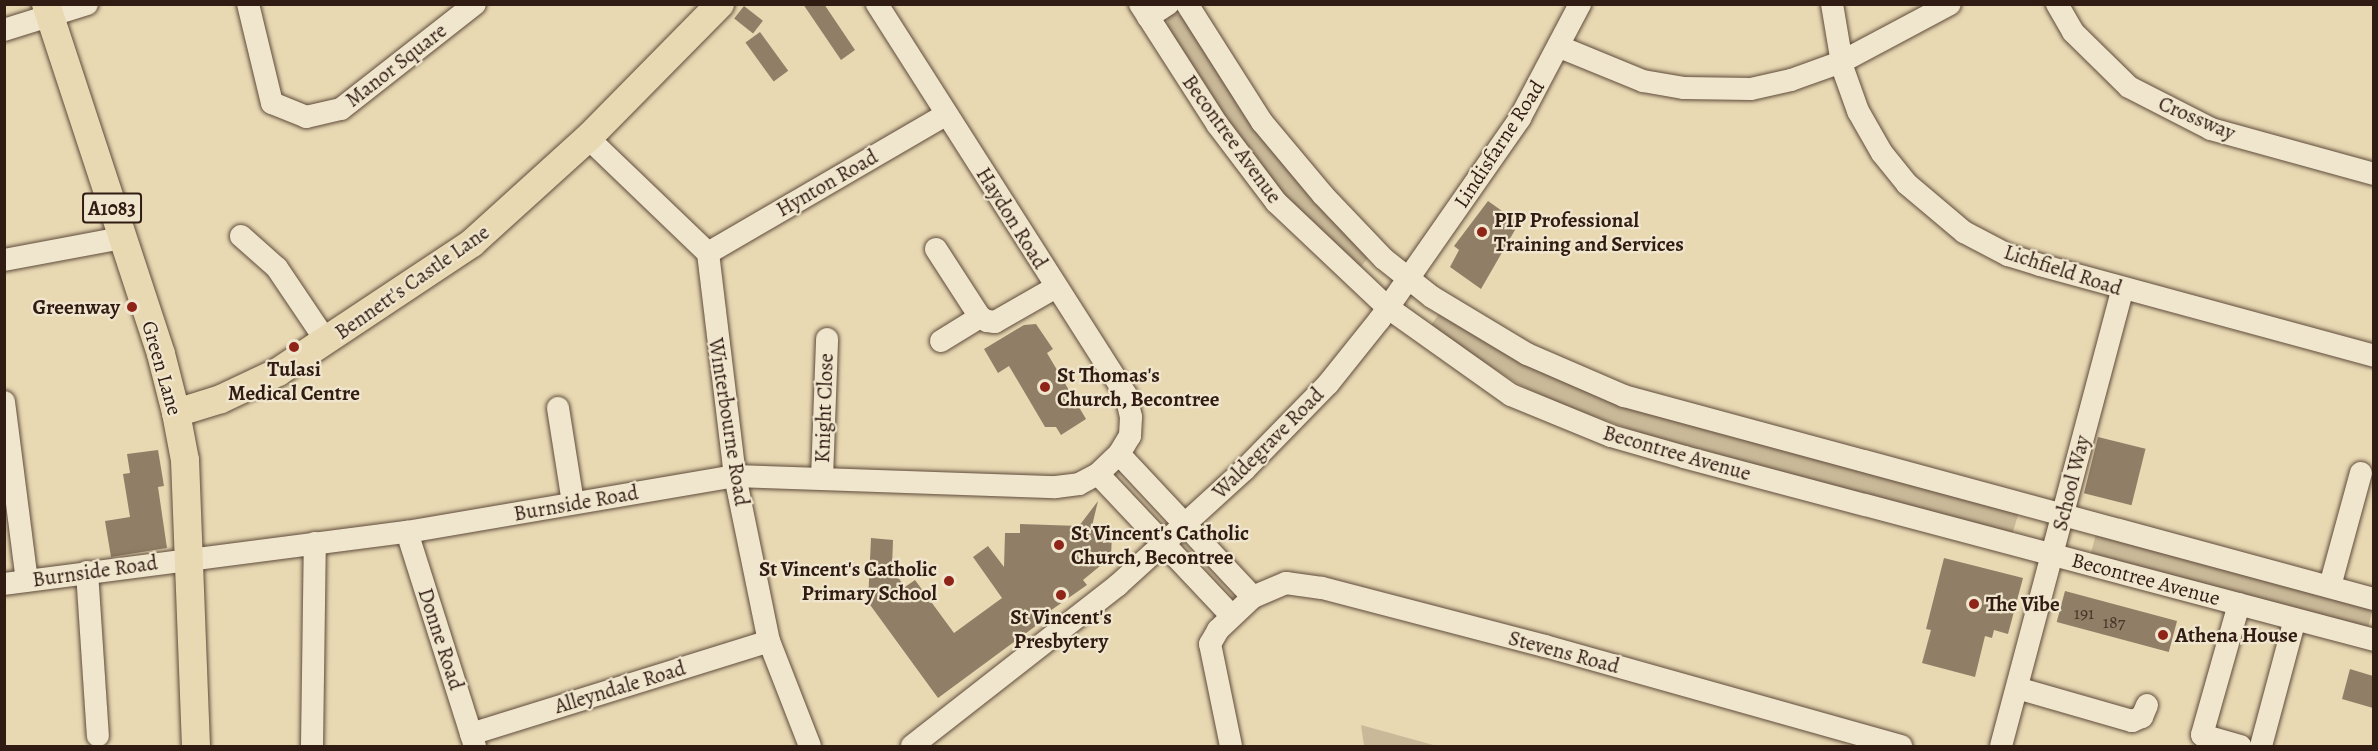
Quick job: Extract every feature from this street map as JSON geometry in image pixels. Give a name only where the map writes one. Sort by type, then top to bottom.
[{"type":"main road","name":"Bennett's Castle Lane","points":[[176,413],[247,387],[327,342],[472,243],[588,138],[720,4]]},
{"type":"main road","name":"Green Lane","points":[[47,10],[122,238],[176,413],[185,460],[191,557],[196,747]]},
{"type":"street","points":[[4,30],[47,10],[87,4]]},
{"type":"street","name":"Manor Square","points":[[248,4],[273,103],[306,117],[341,109],[475,4]]},
{"type":"street","name":"Haydon Road","points":[[877,4],[1126,395],[1131,417],[1124,445]]},
{"type":"street","points":[[1144,11],[1168,4]]},
{"type":"street","name":"Becontree Avenue","points":[[1187,4],[1262,122],[1323,195],[1408,279],[1527,354],[1624,396],[2373,599]]},
{"type":"street","name":"Lindisfarne Road","points":[[1408,279],[1520,117],[1560,47],[1580,4]]},
{"type":"street","name":"Lichfield Road","points":[[1832,4],[1841,62],[1858,111],[1882,153],[1937,212],[1964,232],[2008,255],[2122,289],[2373,356]]},
{"type":"street","points":[[1560,47],[1643,81],[1684,88],[1750,89],[1791,80],[1841,62],[1950,4]]},
{"type":"street","name":"Crossway","points":[[2057,4],[2073,33],[2128,87],[2211,129],[2373,174]]},
{"type":"street","name":"Becontree Avenue","points":[[1144,11],[1253,175],[1295,221],[1387,307],[1512,394],[1611,436],[2373,640]]},
{"type":"street","name":"Hynton Road","points":[[708,253],[946,114]]},
{"type":"street","points":[[588,138],[708,253]]},
{"type":"street","points":[[241,236],[277,268],[327,342]]},
{"type":"street","points":[[4,260],[122,238]]},
{"type":"street","points":[[936,249],[980,317],[996,322],[1056,287]]},
{"type":"street","name":"Winterbourne Road","points":[[708,253],[735,476],[769,641],[810,747]]},
{"type":"street","name":"Waldegrave Road","points":[[912,747],[1118,585],[1244,470],[1328,384],[1408,279]]},
{"type":"street","name":"School Way","points":[[2001,747],[2055,554],[2062,514],[2122,289]]},
{"type":"street","points":[[941,341],[980,317]]},
{"type":"street","name":"Knight Close","points":[[822,478],[827,339]]},
{"type":"street","points":[[4,402],[27,581]]},
{"type":"street","points":[[558,408],[573,503]]},
{"type":"street","points":[[1124,445],[1185,524],[1253,597]]},
{"type":"street","name":"Burnside Road","points":[[4,584],[191,557],[407,532],[735,476],[1056,487],[1079,484],[1098,474],[1124,445]]},
{"type":"street","points":[[2330,586],[2361,473]]},
{"type":"street","points":[[1098,474],[1232,616]]},
{"type":"street","name":"Donne Road","points":[[407,532],[473,740]]},
{"type":"street","points":[[312,747],[315,543]]},
{"type":"street","points":[[87,572],[98,736]]},
{"type":"street","name":"Stevens Road","points":[[1231,747],[1210,644],[1232,616],[1253,597],[1286,583],[1303,584],[1556,649],[1901,747]]},
{"type":"street","points":[[2239,604],[2202,735],[2240,747]]},
{"type":"street","points":[[2261,747],[2295,619]]},
{"type":"street","name":"Alleyndale Road","points":[[473,740],[769,641]]},
{"type":"street","points":[[2017,688],[2132,721],[2142,717],[2147,705]]},
{"type":"shaded area","points":[[1173,13],[1185,17],[1371,255],[1356,272],[1254,162],[1167,28],[1168,16]]},
{"type":"shaded area","points":[[1441,311],[1519,358],[2019,512],[2012,535],[1641,433],[1568,407],[1522,386],[1429,328]]},
{"type":"shaded area","points":[[2096,534],[2373,608],[2368,630],[2090,555]]},
{"type":"shaded area","points":[[1361,725],[1437,746],[1364,746]]},
{"type":"building","points":[[803,4],[824,4],[855,50],[841,60]]},
{"type":"building","points":[[744,6],[763,21],[753,33],[734,19]]},
{"type":"building","points":[[760,32],[788,71],[774,81],[745,43]]},
{"type":"building","name":"PIP Professional Training and Services","points":[[1488,201],[1519,223],[1481,289],[1450,267],[1459,250],[1454,246]]},
{"type":"building","name":"St Thomas's Church, Becontree","points":[[1036,324],[1053,349],[1047,353],[1086,419],[1061,435],[1056,427],[1045,427],[1009,366],[998,373],[984,349],[1024,325]]},
{"type":"building","points":[[2098,437],[2146,449],[2132,505],[2084,493]]},
{"type":"building","points":[[158,450],[164,486],[158,487],[167,548],[111,557],[105,521],[130,517],[123,474],[130,473],[127,454]]},
{"type":"building","points":[[1098,501],[1092,526],[1112,534],[1111,557],[1083,580],[1087,585],[1050,611],[1052,614],[938,698],[868,602],[871,538],[893,540],[892,569],[905,587],[915,580],[954,633],[1002,598],[973,557],[988,546],[1004,567],[1005,533],[1020,533],[1020,524],[1079,526]]},
{"type":"building","name":"The Vibe","points":[[1944,558],[2023,578],[2008,634],[1994,630],[1992,638],[1985,636],[1975,677],[1922,663],[1931,630],[1926,629]]},
{"type":"building","points":[[2065,591],[2177,621],[2169,652],[2057,622]]},
{"type":"building","points":[[2350,669],[2373,676],[2373,708],[2342,699]]},
{"type":"place","name":"PIP Professional Training and Services","points":[[1482,232]]},
{"type":"place","name":"Greenway","points":[[132,307]]},
{"type":"place","name":"Tulasi Medical Centre","points":[[294,347]]},
{"type":"place","name":"St Thomas's Church, Becontree","points":[[1045,387]]},
{"type":"place","name":"St Vincent's Catholic Church, Becontree","points":[[1059,545]]},
{"type":"place","name":"St Vincent's Catholic Primary School","points":[[949,581]]},
{"type":"place","name":"St Vincent's Presbytery","points":[[1061,595]]},
{"type":"place","name":"The Vibe","points":[[1974,604]]},
{"type":"place","name":"Athena House","points":[[2163,635]]}]
